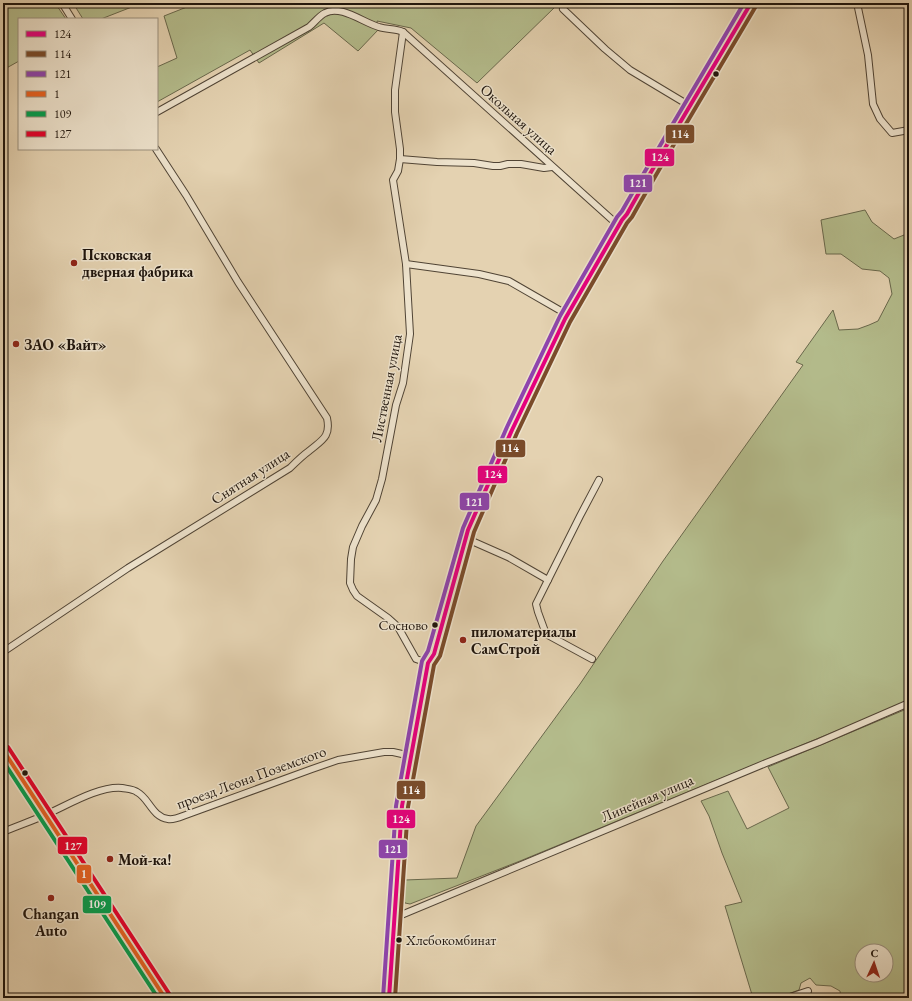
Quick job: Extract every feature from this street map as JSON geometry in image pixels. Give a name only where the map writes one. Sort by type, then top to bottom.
[{"type":"main road","points":[[3,750],[165,998]]},
{"type":"street","points":[[62,3],[71,18]]},
{"type":"street","points":[[389,998],[402,806],[428,663],[434,654],[468,530],[512,430],[565,319],[622,220],[627,214],[652,168],[751,3]]},
{"type":"street","points":[[857,3],[868,54],[873,104],[880,119],[892,133],[909,130]]},
{"type":"street","points":[[562,9],[630,70],[690,106]]},
{"type":"street","points":[[158,111],[309,27],[327,11],[341,11],[380,28],[396,29],[403,32]]},
{"type":"street","name":"Лиственная улица","points":[[403,32],[395,90],[395,112],[400,159],[398,171],[393,180],[406,264],[410,334],[403,382],[396,405],[380,486],[376,500],[353,547],[350,583],[352,590],[357,596],[398,627],[416,659],[428,663]]},
{"type":"street","name":"Окольная улица","points":[[403,32],[619,226]]},
{"type":"street","name":"Снятная улица","points":[[3,652],[128,568],[290,468],[308,451],[323,440],[328,428],[327,418],[238,282],[186,195],[157,150]]},
{"type":"street","points":[[400,159],[437,162],[474,162],[493,166],[521,164],[544,168],[552,167]]},
{"type":"street","points":[[406,264],[480,274],[509,281],[568,315]]},
{"type":"street","points":[[592,659],[546,634],[536,604],[599,480]]},
{"type":"street","points":[[466,538],[508,557],[548,580]]},
{"type":"street","name":"Линейная улица","points":[[394,918],[759,765],[819,742],[909,703]]},
{"type":"street","name":"проезд Леона Поземского","points":[[3,832],[105,789],[114,788],[136,791],[154,812],[163,818],[172,819],[338,760],[384,752],[393,752],[411,756]]},
{"type":"street","points":[[787,998],[808,991]]},
{"type":"green space","points":[[6,3],[55,3],[65,18],[18,18],[18,62],[3,70],[3,16]]},
{"type":"green space","points":[[73,3],[142,3],[104,18],[82,18]]},
{"type":"green space","points":[[197,3],[571,3],[555,7],[477,83],[411,28],[377,21],[378,30],[358,51],[324,23],[259,63],[250,50],[158,101],[158,67],[177,58],[164,16]]},
{"type":"green space","points":[[865,210],[872,222],[894,239],[909,233],[909,701],[520,861],[410,904],[405,903],[403,898],[405,880],[457,878],[476,826],[580,684],[663,561],[803,365],[796,362],[833,310],[839,330],[858,329],[878,321],[892,294],[889,278],[880,271],[862,269],[841,254],[826,254],[821,220]]},
{"type":"green space","points":[[909,708],[909,998],[841,998],[840,991],[831,986],[816,985],[810,978],[801,983],[799,990],[777,998],[753,998],[725,906],[742,902],[709,816],[701,801],[728,791],[747,829],[789,808],[768,767]]},
{"type":"transit line","name":"121","points":[[383,998],[396,806],[422,661],[428,651],[463,528],[507,427],[560,316],[744,3]]},
{"type":"transit line","name":"124","points":[[389,998],[402,806],[428,663],[434,654],[468,530],[512,430],[565,319],[751,3]]},
{"type":"transit line","name":"114","points":[[395,998],[408,807],[434,665],[440,656],[474,532],[517,433],[570,322],[756,6]]},
{"type":"transit line","name":"127","points":[[8,747],[170,995]]},
{"type":"transit line","name":"1","points":[[3,750],[165,998]]},
{"type":"transit line","name":"109","points":[[3,761],[158,998]]},
{"type":"place","name":"Псковская дверная фабрика","points":[[74,263]]},
{"type":"place","name":"ЗАО «Вайт»","points":[[16,344]]},
{"type":"place","name":"Сосново","points":[[435,625]]},
{"type":"place","name":"пиломатериалы СамСтрой","points":[[463,640]]},
{"type":"place","name":"Мой-ка!","points":[[110,859]]},
{"type":"place","name":"Changan Auto","points":[[51,898]]},
{"type":"place","name":"Хлебокомбинат","points":[[399,940]]}]
